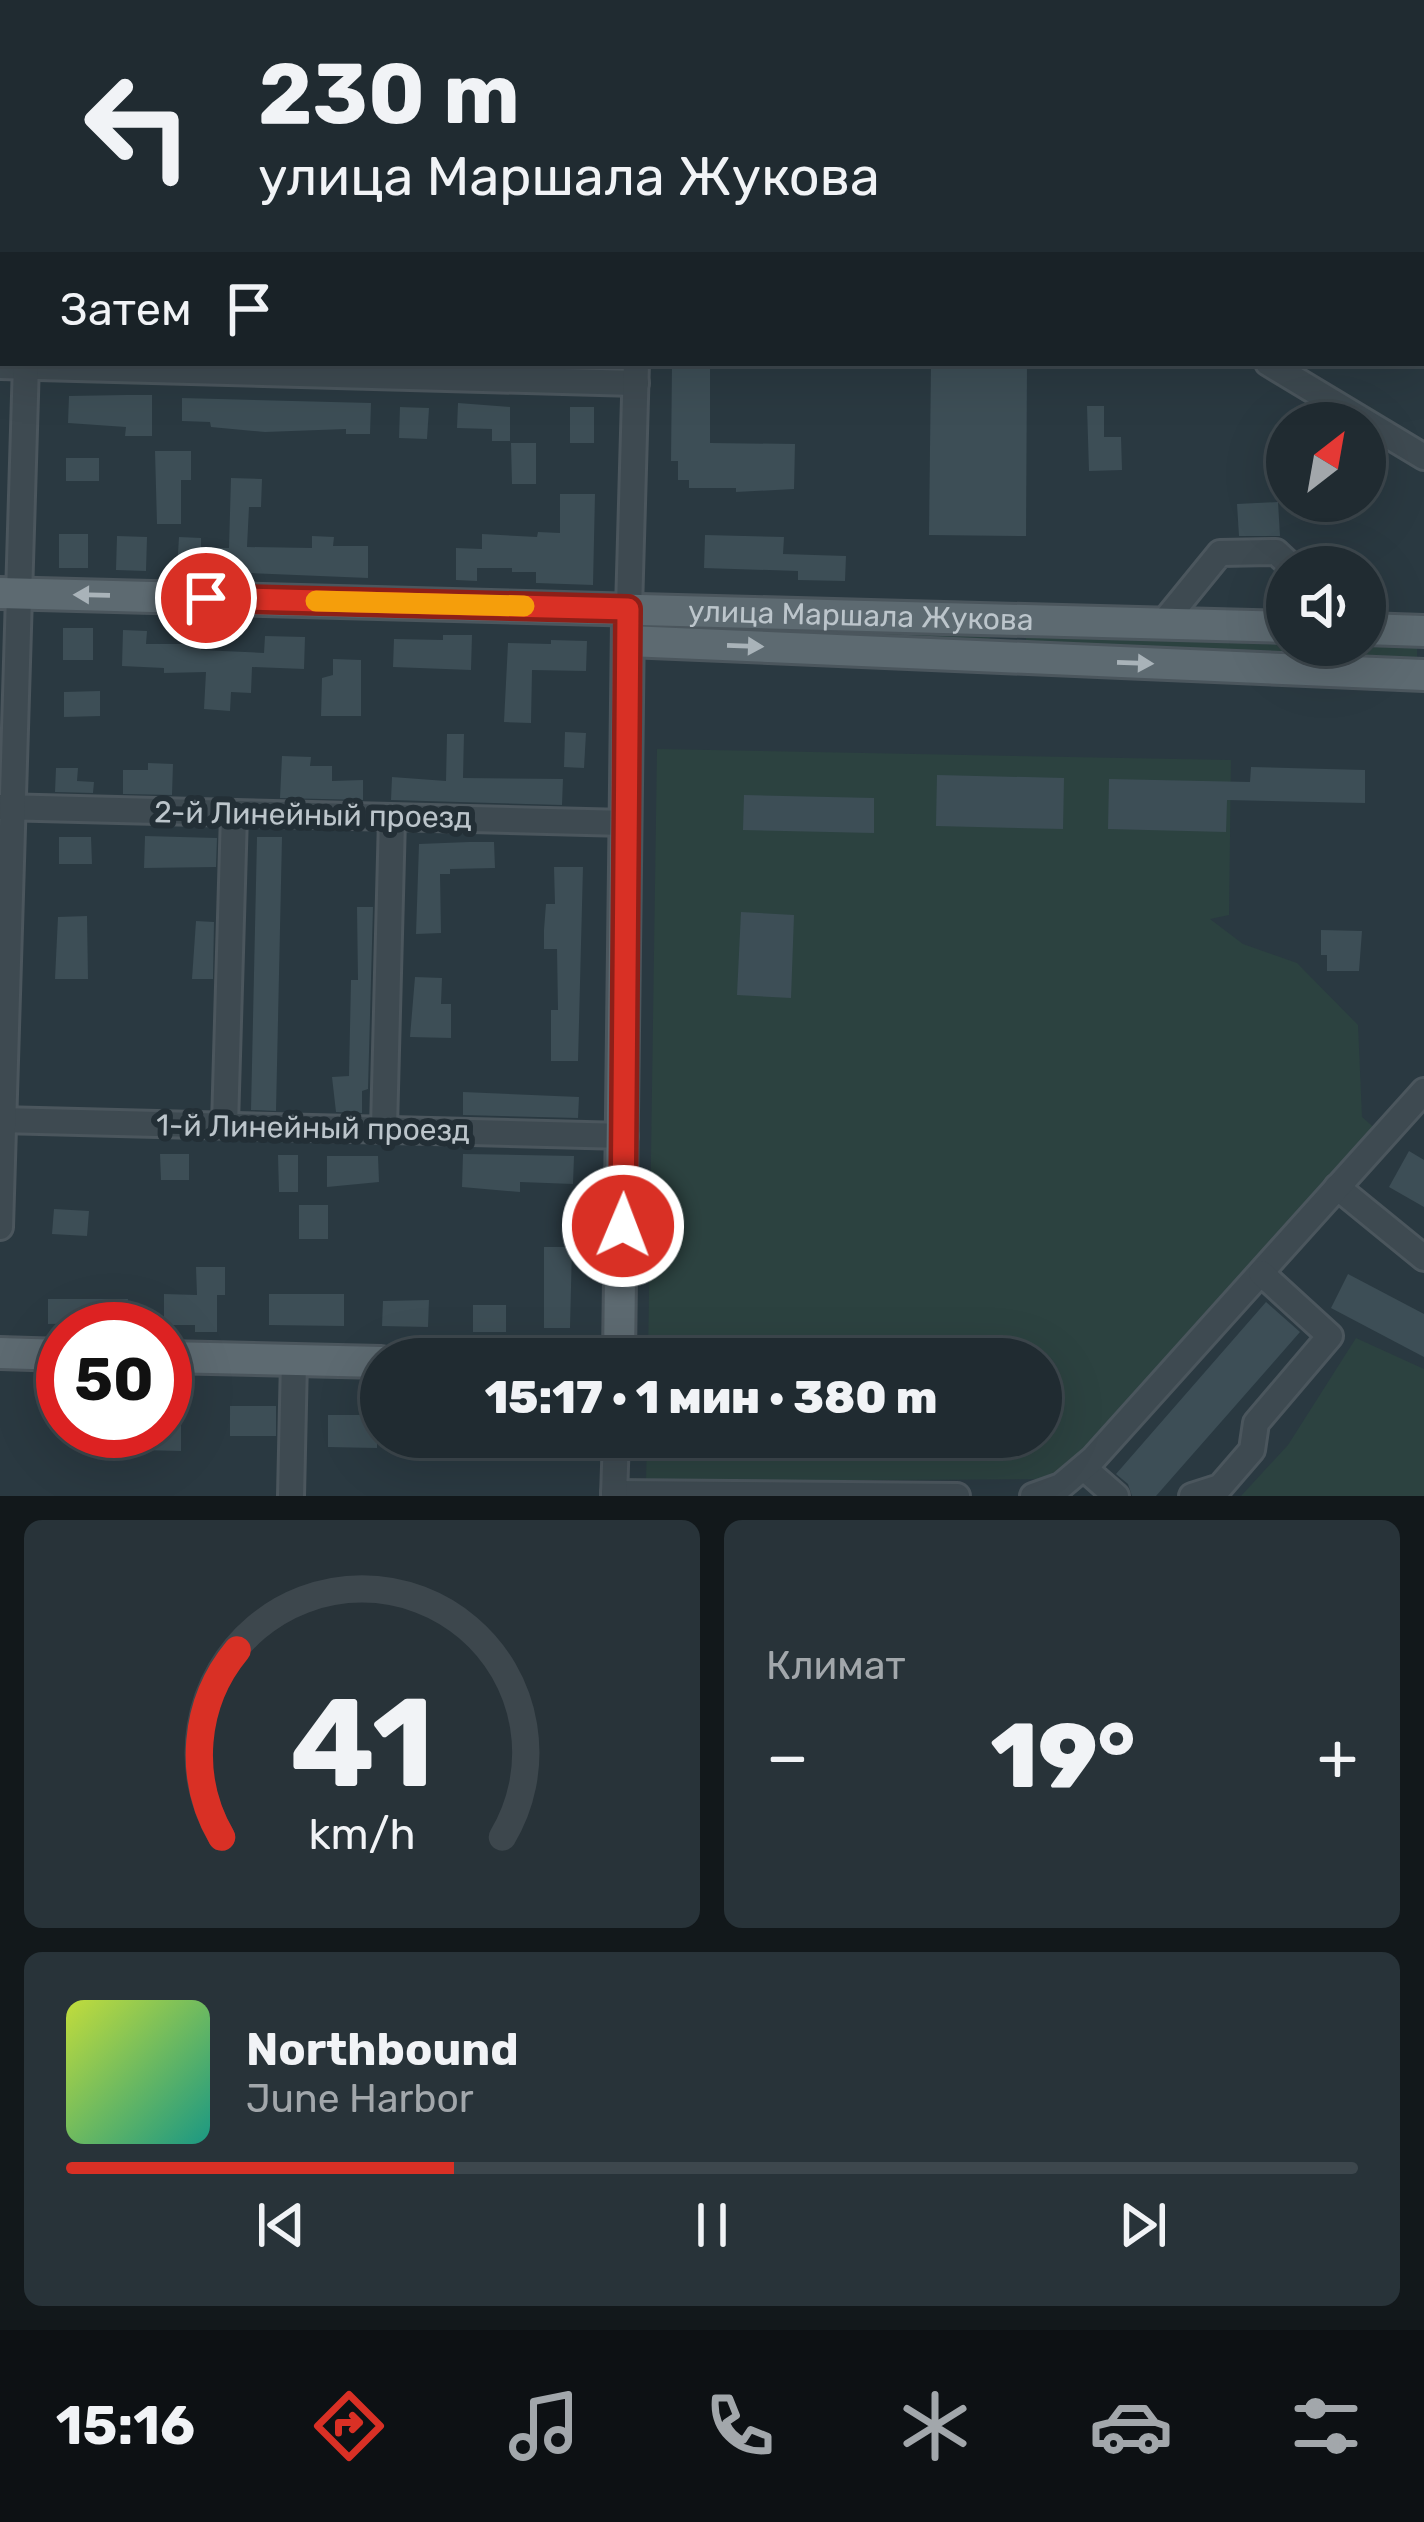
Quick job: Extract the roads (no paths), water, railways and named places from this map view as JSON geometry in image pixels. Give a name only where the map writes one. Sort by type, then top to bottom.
[{"type":"main road","name":"улица Маршала Жукова","points":[[9,593],[1266,626]]},
{"type":"main road","points":[[620,1338],[628,609]]},
{"type":"main road","points":[[1008,658],[1012,619]]},
{"type":"main road","points":[[1386,630],[1424,631]]},
{"type":"main road","name":"улица Маршала Жукова","points":[[628,641],[1424,675]]},
{"type":"main road","points":[[0,1354],[36,1355]]},
{"type":"main road","points":[[192,1358],[360,1362]]},
{"type":"street","points":[[0,1227],[17,366]]},
{"type":"street","points":[[94,366],[636,373],[628,609]]},
{"type":"street","points":[[1273,366],[1424,457]]},
{"type":"street","points":[[1163,623],[1220,554],[1266,552]]},
{"type":"street","name":"2-й Линейный проезд","points":[[6,807],[626,823]]},
{"type":"street","points":[[224,1125],[234,814]]},
{"type":"street","points":[[383,1128],[392,818]]},
{"type":"street","points":[[1033,1496],[1061,1486],[1084,1468],[1424,1091]]},
{"type":"street","name":"1-й Линейный проезд","points":[[2,1120],[625,1136]]},
{"type":"street","points":[[1337,1187],[1424,1258]]},
{"type":"street","points":[[1192,1496],[1220,1487],[1252,1450],[1256,1424],[1330,1336],[1261,1273]]},
{"type":"street","points":[[292,1496],[294,1360]]},
{"type":"street","points":[[615,1458],[614,1494],[957,1496]]},
{"type":"street","points":[[1084,1468],[1116,1496]]}]
